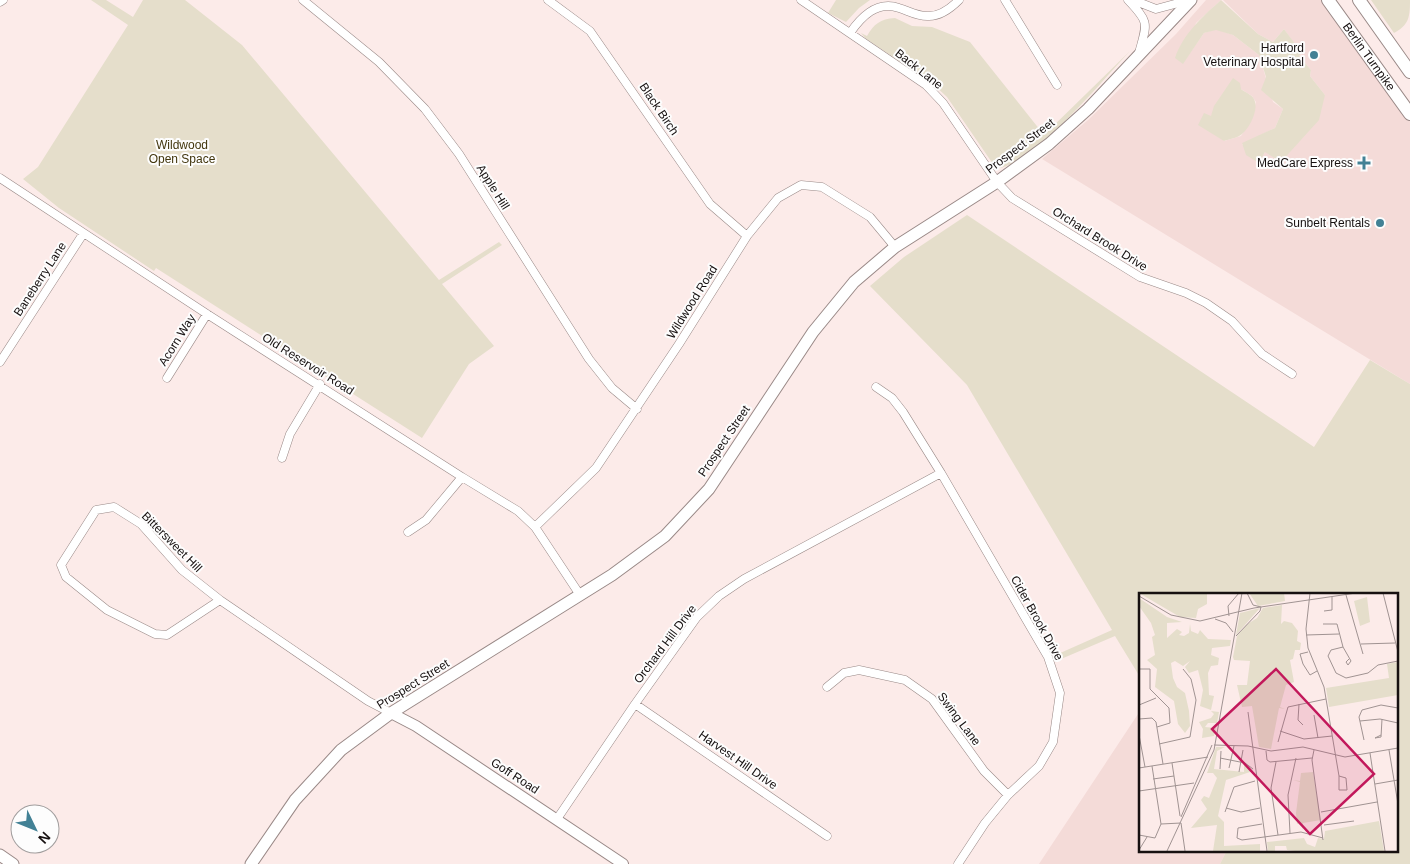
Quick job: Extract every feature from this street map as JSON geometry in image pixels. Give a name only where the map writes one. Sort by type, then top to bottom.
[{"type":"highway","name":"Berlin Turnpike","points":[[1328,0],[1410,114]]},
{"type":"highway","name":"Berlin Turnpike","points":[[1359,0],[1410,72]]},
{"type":"main road","name":"Prospect Street","points":[[251,864],[290,807],[317,774],[342,750],[391,714],[640,556],[689,513],[718,476],[823,319],[854,282],[895,247],[997,182],[1062,132],[1191,0]]},
{"type":"main road","points":[[0,855],[13,864]]},
{"type":"street","name":"Apple Hill","points":[[303,0],[379,62],[425,109],[459,154],[589,359],[612,388],[637,408]]},
{"type":"street","name":"Black Birch","points":[[548,0],[590,31],[710,204],[747,236]]},
{"type":"street","name":"Back Lane","points":[[801,0],[913,75],[936,94],[997,182]]},
{"type":"street","points":[[850,33],[861,18],[881,7],[893,6],[928,17],[941,14],[960,0]]},
{"type":"street","points":[[1005,0],[1057,85]]},
{"type":"street","points":[[1128,0],[1141,14],[1146,23],[1139,55]]},
{"type":"street","points":[[1133,0],[1156,9],[1191,0]]},
{"type":"street","name":"Old Reservoir Road","points":[[0,178],[207,314],[518,511],[535,527],[580,595]]},
{"type":"street","name":"Orchard Brook Drive","points":[[997,182],[1021,204],[1140,277],[1186,293],[1206,303],[1232,321],[1262,354],[1292,374]]},
{"type":"street","name":"Wildwood Road","points":[[535,527],[596,468],[637,408],[747,236],[778,198],[801,185],[822,187],[870,217],[895,247]]},
{"type":"street","name":"Baneberry Lane","points":[[0,362],[83,234]]},
{"type":"street","name":"Acorn Way","points":[[166,378],[207,314]]},
{"type":"street","points":[[282,458],[290,434],[320,384]]},
{"type":"street","name":"Cider Brook Drive","points":[[876,387],[892,398],[903,412],[941,473],[1048,657],[1060,693],[1053,742],[1039,766],[1008,795],[985,823],[958,864]]},
{"type":"street","name":"Orchard Hill Drive","points":[[557,819],[635,704],[697,618],[719,596],[744,578],[941,473]]},
{"type":"street","points":[[408,532],[426,520],[462,477]]},
{"type":"street","name":"Bittersweet Hill","points":[[220,600],[167,635],[155,634],[107,610],[66,577],[61,565],[96,510],[114,507],[141,524],[182,570],[220,600],[368,701],[391,714]]},
{"type":"street","name":"Swing Lane","points":[[826,687],[844,673],[859,670],[905,680],[932,699],[984,771],[1008,795]]},
{"type":"street","name":"Harvest Hill Drive","points":[[635,704],[827,836]]},
{"type":"street","name":"Goff Road","points":[[391,714],[416,726],[623,864]]},
{"type":"shaded area","points":[[1206,0],[1221,0],[1196,23],[1183,63],[1204,33],[1216,29],[1233,35],[1259,55],[1273,102],[1283,109],[1275,128],[1242,144],[1259,162],[1265,152],[1325,95],[1310,76],[1311,70],[1299,56],[1302,54],[1284,29],[1273,42],[1258,34],[1223,0],[1323,0],[1410,118],[1410,384],[1042,159],[1088,120],[1176,34]],"holes":[[[1241,89],[1252,96],[1256,102],[1252,118],[1241,136],[1224,141],[1211,117]]]},
{"type":"shaded area","points":[[1139,713],[1139,852],[1226,852],[1220,864],[1039,864]]},
{"type":"green space","name":"Wildwood Open Space","points":[[91,0],[106,0],[133,17],[143,0],[185,0],[242,45],[439,280],[499,242],[502,245],[442,284],[494,346],[469,364],[422,438],[156,268],[154,271],[59,208],[23,179],[38,167],[128,25]]},
{"type":"green space","points":[[836,0],[870,0],[859,8],[846,22],[828,13]]},
{"type":"green space","points":[[1221,0],[1258,34],[1273,42],[1284,29],[1302,53],[1299,56],[1311,70],[1310,76],[1325,95],[1319,120],[1281,162],[1265,152],[1259,163],[1246,155],[1242,143],[1275,128],[1283,109],[1261,90],[1266,77],[1259,55],[1233,35],[1216,30],[1204,33],[1183,64],[1175,58],[1178,49],[1188,34],[1200,19]]},
{"type":"green space","points":[[1371,0],[1410,0],[1410,11],[1406,24],[1394,33]]},
{"type":"green space","points":[[895,18],[912,26],[932,27],[970,42],[1044,135],[1130,51],[1087,99],[1052,134],[1017,160],[1001,168],[993,164],[947,97],[932,83],[866,39],[861,33],[867,36],[878,23]]},
{"type":"green space","points":[[1233,78],[1240,83],[1241,89],[1250,94],[1256,106],[1252,120],[1245,132],[1238,137],[1224,141],[1198,125],[1204,113],[1211,116],[1214,106]]},
{"type":"green space","points":[[967,215],[1314,447],[1370,360],[1410,384],[1410,864],[1220,864],[1226,852],[1398,852],[1398,593],[1139,593],[1139,675],[1115,636],[1061,659],[1058,654],[1112,630],[967,385],[870,286],[904,257]]},
{"type":"place","name":"Hartford Veterinary Hospital","points":[[1314,55]]},
{"type":"place","name":"MedCare Express","points":[[1364,163]]},
{"type":"place","name":"Sunbelt Rentals","points":[[1380,223]]}]
